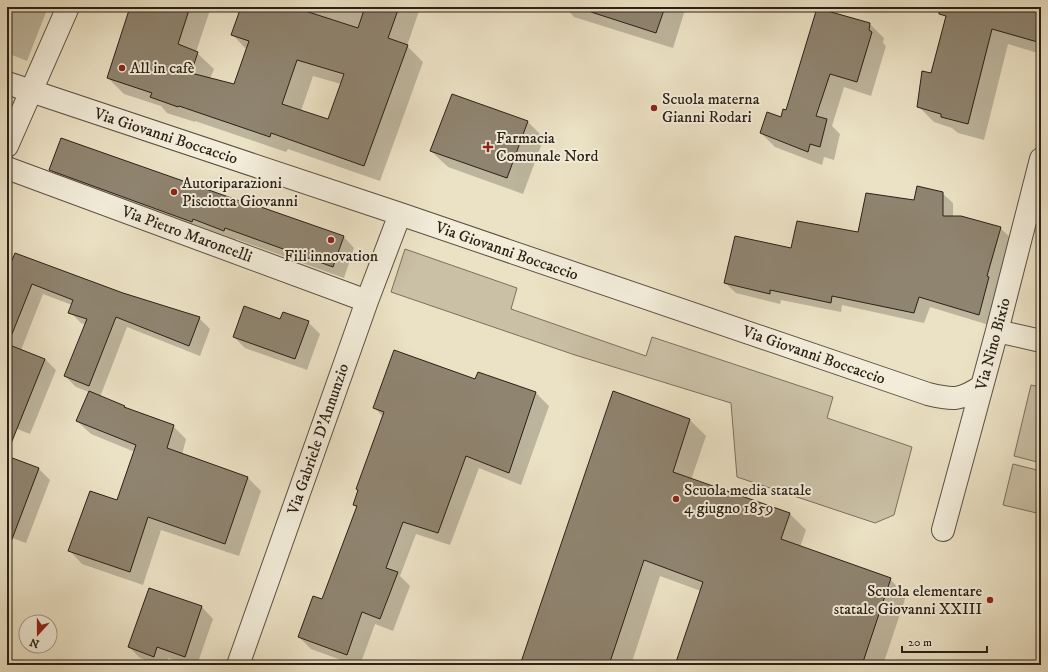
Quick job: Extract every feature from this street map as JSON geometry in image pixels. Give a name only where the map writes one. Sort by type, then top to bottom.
[{"type":"street","points":[[7,146],[68,7]]},
{"type":"street","name":"Via Giovanni Boccaccio","points":[[7,83],[400,214],[928,394],[949,399],[969,395],[982,386]]},
{"type":"street","name":"Via Nino Bixio","points":[[943,530],[997,331],[1041,159]]},
{"type":"street","name":"Via Pietro Maroncelli","points":[[7,168],[367,301]]},
{"type":"street","name":"Via Gabriele D'Annunzio","points":[[238,665],[367,301],[400,214]]},
{"type":"street","points":[[997,331],[1041,341]]},
{"type":"shaded area","points":[[405,249],[517,288],[511,309],[646,356],[652,337],[833,397],[827,418],[912,447],[894,515],[875,523],[737,477],[731,403],[575,355],[391,292]]},
{"type":"shaded area","points":[[1031,385],[1041,387],[1041,463],[1014,456]]},
{"type":"shaded area","points":[[1013,464],[1041,471],[1041,514],[1003,505]]},
{"type":"building","points":[[130,7],[190,7],[178,44],[198,52],[191,73],[234,84],[249,41],[231,35],[241,7],[293,7],[358,28],[365,7],[399,7],[388,38],[408,45],[364,166],[271,133],[270,137],[179,106],[178,107],[150,97],[152,93],[107,78]],"holes":[[[297,60],[344,74],[328,119],[282,104]]]},
{"type":"building","points":[[592,7],[665,7],[656,33],[591,12]]},
{"type":"building","points":[[939,7],[1041,7],[1041,43],[992,29],[968,124],[941,117],[941,114],[917,107],[922,71],[931,73],[946,16],[939,14]]},
{"type":"building","points":[[817,8],[870,23],[869,30],[872,32],[857,82],[830,74],[816,116],[827,119],[820,147],[810,144],[808,152],[760,133],[767,112],[781,117],[783,109],[786,110]]},
{"type":"building","points":[[452,94],[528,121],[507,178],[430,151]]},
{"type":"building","points":[[61,138],[344,236],[333,267],[225,228],[224,231],[193,219],[192,222],[49,170]]},
{"type":"building","points":[[917,186],[943,192],[943,216],[961,216],[1001,227],[987,276],[989,277],[979,315],[919,297],[914,313],[832,296],[831,303],[770,290],[770,294],[724,283],[735,236],[791,248],[797,221],[858,232],[866,193],[914,200]]},
{"type":"building","points":[[15,253],[123,293],[200,317],[189,346],[116,317],[89,386],[64,376],[87,319],[68,313],[73,300],[32,284],[7,344],[7,272]]},
{"type":"building","points":[[244,306],[280,319],[283,312],[309,321],[295,359],[233,337]]},
{"type":"building","points":[[7,344],[45,359],[8,451],[7,451]]},
{"type":"building","points":[[394,350],[475,379],[478,372],[536,392],[509,473],[466,456],[438,533],[403,522],[386,568],[398,572],[380,619],[362,612],[347,655],[298,637],[313,596],[322,599],[357,506],[353,505],[358,490],[356,489],[384,412],[373,408]]},
{"type":"building","points":[[89,391],[125,406],[124,407],[174,425],[167,448],[248,477],[225,544],[148,517],[130,572],[68,551],[90,491],[117,500],[136,445],[76,421]]},
{"type":"building","points":[[613,391],[690,419],[673,472],[790,513],[781,539],[891,578],[862,665],[675,665],[703,582],[644,560],[609,665],[520,665]]},
{"type":"building","points":[[7,456],[39,468],[9,547],[7,547]]},
{"type":"building","points":[[149,588],[202,606],[185,657],[157,647],[154,657],[128,647]]},
{"type":"place","name":"All in cafè","points":[[122,68]]},
{"type":"place","name":"Scuola materna Gianni Rodari","points":[[654,108]]},
{"type":"place","name":"Farmacia Comunale Nord","points":[[488,147]]},
{"type":"place","name":"Autoriparazioni Pisciotta Giovanni","points":[[174,192]]},
{"type":"place","name":"Fili innovation","points":[[331,240]]},
{"type":"place","name":"Scuola media statale 4 giugno 1859","points":[[676,499]]},
{"type":"place","name":"Scuola elementare statale Giovanni XXIII","points":[[990,600]]}]
